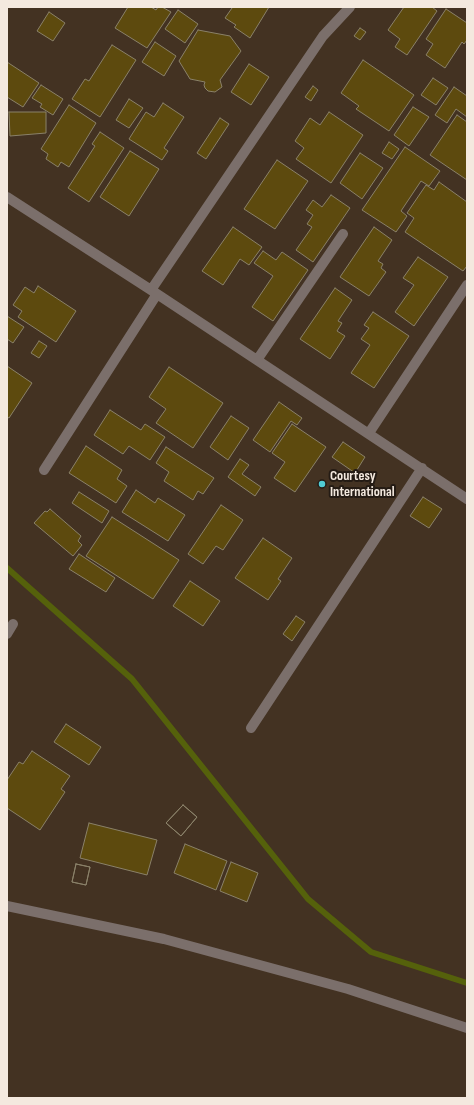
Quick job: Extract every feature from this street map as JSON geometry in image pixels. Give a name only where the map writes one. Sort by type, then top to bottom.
[{"type":"street","points":[[44,470],[154,292],[323,36],[350,7]]},
{"type":"street","points":[[7,197],[369,433],[467,499]]},
{"type":"street","points":[[257,360],[343,234]]},
{"type":"street","points":[[369,433],[467,285]]},
{"type":"street","points":[[250,728],[422,468]]},
{"type":"street","points":[[7,634],[13,624]]},
{"type":"street","points":[[7,906],[164,939],[348,989],[467,1028]]},
{"type":"building","points":[[128,7],[151,7],[156,10],[158,7],[162,7],[171,12],[147,48],[115,28]]},
{"type":"building","points":[[231,7],[269,7],[250,38],[234,27],[236,25],[225,18],[232,8]]},
{"type":"building","points":[[404,7],[432,7],[437,11],[407,55],[395,47],[400,39],[388,30]]},
{"type":"building","points":[[446,9],[467,23],[467,40],[464,44],[462,42],[445,68],[426,55],[433,44],[426,39]]},
{"type":"building","points":[[178,10],[198,24],[185,43],[165,29]]},
{"type":"building","points":[[49,12],[65,23],[53,41],[37,31]]},
{"type":"building","points":[[360,28],[366,32],[360,40],[354,36]]},
{"type":"building","points":[[198,30],[230,36],[241,51],[220,80],[222,87],[215,92],[208,91],[205,88],[205,82],[190,79],[179,61]]},
{"type":"building","points":[[155,42],[176,56],[164,76],[142,62]]},
{"type":"building","points":[[112,45],[136,60],[100,117],[72,99],[85,79],[89,81]]},
{"type":"building","points":[[363,60],[414,95],[389,131],[356,109],[359,106],[341,93]]},
{"type":"building","points":[[7,62],[39,83],[23,107],[7,97]]},
{"type":"building","points":[[249,64],[269,77],[251,105],[231,92]]},
{"type":"building","points":[[433,78],[448,88],[436,105],[421,95]]},
{"type":"building","points":[[41,85],[63,99],[53,115],[40,107],[42,104],[32,98]]},
{"type":"building","points":[[313,86],[318,90],[311,101],[305,97]]},
{"type":"building","points":[[454,87],[467,96],[467,117],[456,109],[447,123],[435,115]]},
{"type":"building","points":[[129,99],[143,108],[129,128],[116,120]]},
{"type":"building","points":[[163,103],[184,117],[164,148],[168,151],[162,160],[129,139],[146,112],[154,117]]},
{"type":"building","points":[[69,105],[96,123],[69,167],[61,162],[58,167],[46,159],[48,154],[41,149]]},
{"type":"building","points":[[413,107],[429,117],[409,146],[394,135]]},
{"type":"building","points":[[9,112],[46,112],[46,133],[10,136]]},
{"type":"building","points":[[329,112],[363,135],[331,183],[296,159],[304,148],[295,141],[310,118],[320,125]]},
{"type":"building","points":[[457,115],[467,122],[467,180],[430,155]]},
{"type":"building","points":[[220,118],[229,124],[206,159],[197,153]]},
{"type":"building","points":[[100,132],[124,148],[89,202],[68,188],[95,146],[92,144]]},
{"type":"building","points":[[389,142],[399,149],[392,159],[382,153]]},
{"type":"building","points":[[405,147],[440,171],[429,186],[421,181],[401,211],[407,216],[396,232],[362,210]]},
{"type":"building","points":[[130,151],[159,169],[129,216],[100,197]]},
{"type":"building","points":[[360,153],[383,168],[362,199],[340,183]]},
{"type":"building","points":[[277,160],[308,181],[275,229],[244,209]]},
{"type":"building","points":[[439,182],[467,202],[467,266],[463,271],[405,232],[414,218],[407,213],[426,185],[434,190]]},
{"type":"building","points":[[331,195],[350,208],[313,262],[296,250],[312,227],[307,224],[313,215],[306,210],[313,200],[322,207]]},
{"type":"building","points":[[233,227],[262,247],[249,265],[240,259],[223,285],[202,271]]},
{"type":"building","points":[[374,227],[392,240],[378,261],[383,264],[381,268],[386,272],[369,296],[340,277]]},
{"type":"building","points":[[263,251],[276,260],[282,252],[308,270],[273,321],[252,307],[273,276],[254,263]]},
{"type":"building","points":[[418,257],[448,277],[414,326],[395,312],[414,285],[403,278]]},
{"type":"building","points":[[38,286],[76,311],[56,342],[18,317],[22,311],[13,305],[25,287],[34,293]]},
{"type":"building","points":[[335,288],[352,300],[338,321],[342,323],[337,331],[345,336],[330,359],[300,339]]},
{"type":"building","points":[[373,312],[409,336],[374,388],[351,373],[370,345],[361,339],[369,328],[364,325]]},
{"type":"building","points":[[7,316],[24,327],[13,343],[7,339]]},
{"type":"building","points":[[39,341],[47,346],[39,358],[31,353]]},
{"type":"building","points":[[7,366],[32,383],[9,418],[7,417]]},
{"type":"building","points":[[169,367],[223,403],[193,448],[156,423],[166,409],[149,397]]},
{"type":"building","points":[[279,402],[302,418],[297,425],[291,421],[270,452],[253,440]]},
{"type":"building","points":[[110,410],[141,430],[145,424],[165,437],[150,460],[129,446],[123,454],[94,435]]},
{"type":"building","points":[[231,416],[249,428],[228,460],[210,447]]},
{"type":"building","points":[[292,424],[326,447],[295,492],[274,478],[285,462],[272,453]]},
{"type":"building","points":[[343,442],[365,457],[355,473],[332,457]]},
{"type":"building","points":[[86,446],[122,470],[117,479],[127,486],[116,503],[69,473]]},
{"type":"building","points":[[166,447],[214,478],[203,494],[198,491],[193,500],[164,481],[169,472],[156,463]]},
{"type":"building","points":[[240,459],[249,465],[242,474],[261,487],[255,496],[228,477]]},
{"type":"building","points":[[136,490],[155,503],[158,498],[185,515],[168,541],[122,512]]},
{"type":"building","points":[[79,492],[109,511],[102,523],[72,503]]},
{"type":"building","points":[[423,497],[442,509],[429,528],[410,516]]},
{"type":"building","points":[[221,505],[243,520],[223,550],[216,546],[203,564],[188,554]]},
{"type":"building","points":[[50,509],[81,536],[78,541],[82,545],[73,556],[34,523],[45,511],[47,512]]},
{"type":"building","points":[[112,517],[179,560],[153,599],[86,556]]},
{"type":"building","points":[[263,538],[292,558],[278,579],[281,581],[268,600],[235,578]]},
{"type":"building","points":[[79,554],[115,578],[106,592],[69,569]]},
{"type":"building","points":[[190,581],[220,601],[203,626],[173,606]]},
{"type":"building","points":[[296,616],[305,622],[292,641],[283,634]]},
{"type":"building","points":[[66,724],[101,747],[89,765],[54,742]]},
{"type":"building","points":[[32,751],[70,776],[61,789],[65,792],[40,830],[7,808],[7,780],[19,762],[23,764]]},
{"type":"building","points":[[183,805],[197,817],[181,836],[166,823]]},
{"type":"building","points":[[183,805],[197,817],[181,836],[166,823]]},
{"type":"building","points":[[89,823],[157,840],[147,875],[80,858]]},
{"type":"building","points":[[185,844],[227,861],[216,890],[174,873]]},
{"type":"building","points":[[231,862],[258,873],[247,902],[220,891]]},
{"type":"building","points":[[76,864],[90,867],[86,885],[72,882]]},
{"type":"building","points":[[76,864],[90,867],[86,885],[72,882]]},
{"type":"waterway","points":[[7,568],[132,679],[308,899],[371,952],[467,983]]},
{"type":"place","name":"Courtesy International","points":[[322,484]]}]
